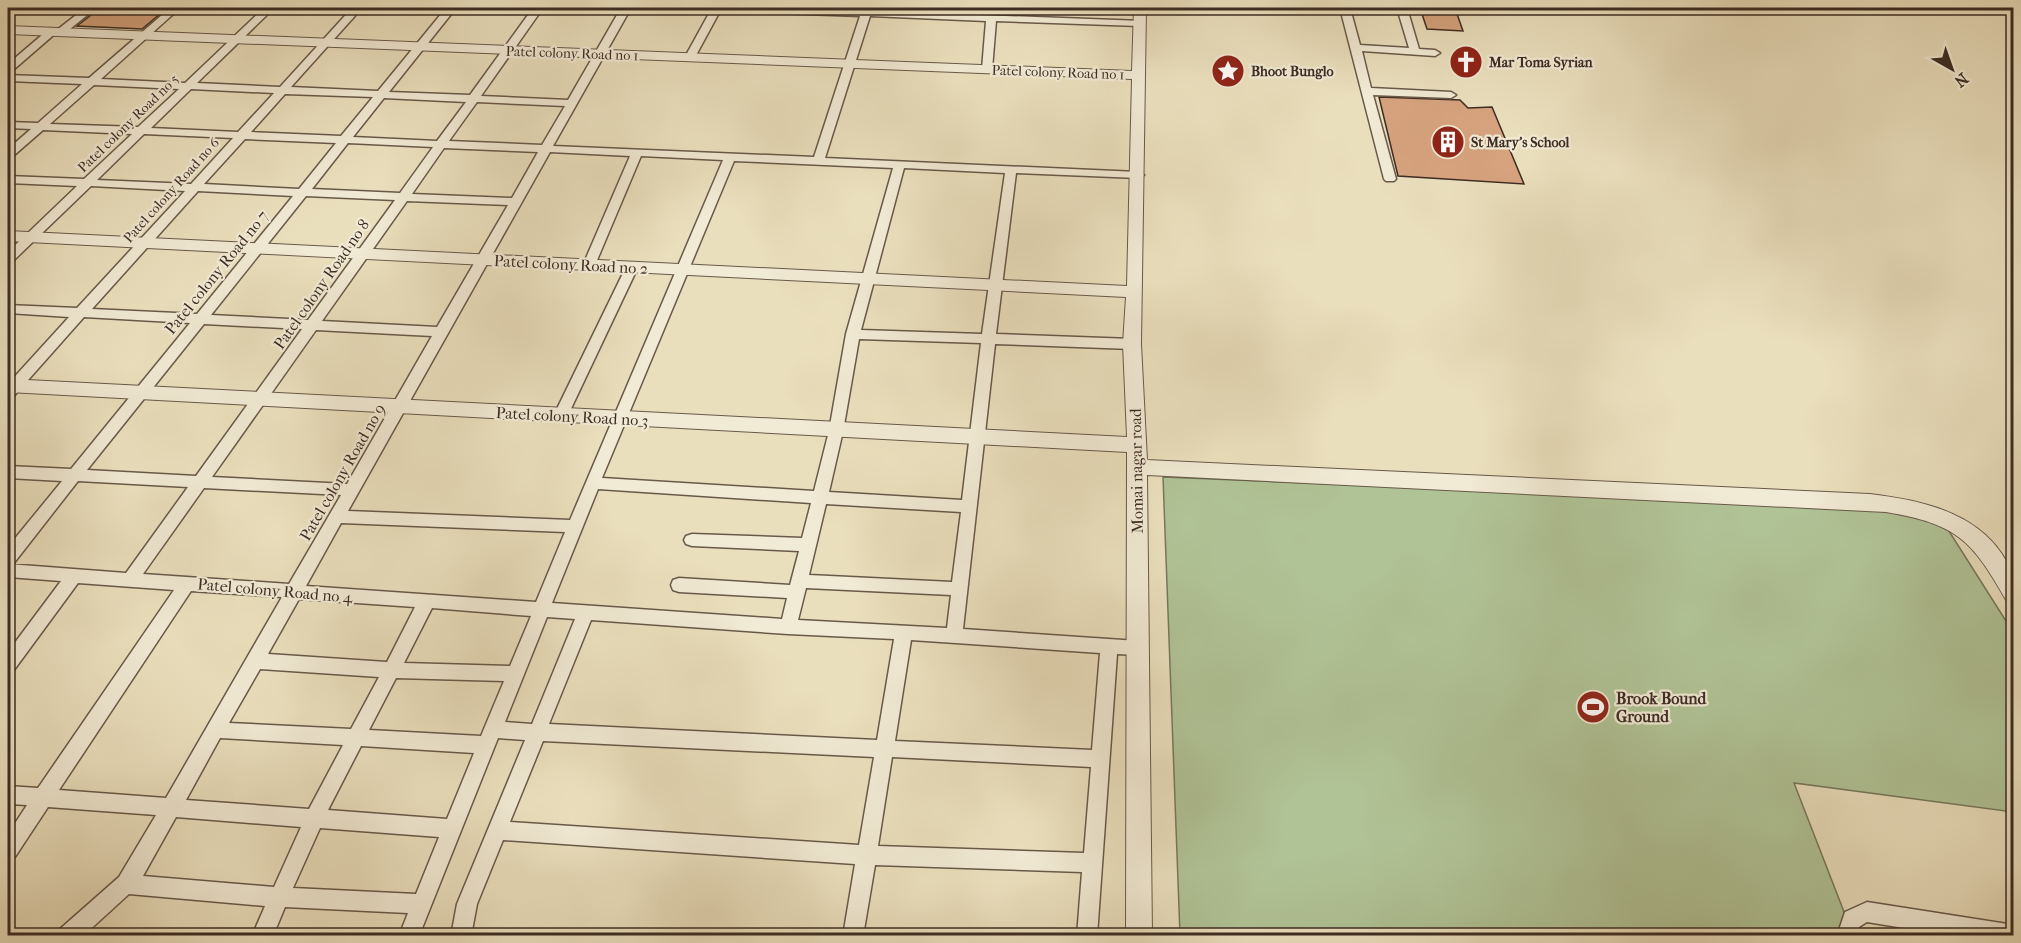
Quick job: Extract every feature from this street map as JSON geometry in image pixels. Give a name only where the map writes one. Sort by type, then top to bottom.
[{"type":"street","points":[[8,69],[91,8]]},
{"type":"street","points":[[8,154],[175,8]]},
{"type":"street","name":"Patel colony Road no 5","points":[[8,259],[269,8]]},
{"type":"street","name":"Patel colony Road no 6","points":[[10,389],[357,8]]},
{"type":"street","name":"Patel colony Road no 7","points":[[8,558],[419,46],[452,8]]},
{"type":"street","name":"Patel colony Road no 8","points":[[130,580],[538,8]]},
{"type":"street","name":"Patel colony Road no 9","points":[[67,936],[126,884],[216,730],[626,8]]},
{"type":"street","points":[[690,57],[717,8],[867,10],[991,18],[1140,15]]},
{"type":"street","points":[[1345,8],[1390,179]]},
{"type":"street","points":[[1402,8],[1415,51]]},
{"type":"street","points":[[818,161],[867,10]]},
{"type":"street","name":"Momai nagar road","points":[[1139,936],[1137,457],[1132,344],[1138,175],[1137,75],[1140,15]]},
{"type":"street","points":[[987,69],[991,18]]},
{"type":"street","name":"Patel colony Road no 1","points":[[8,30],[1137,75]]},
{"type":"street","points":[[1356,48],[1435,52]]},
{"type":"street","points":[[8,78],[572,103]]},
{"type":"street","points":[[1367,91],[1451,95]]},
{"type":"street","points":[[8,125],[1138,175]]},
{"type":"street","points":[[589,265],[637,153]]},
{"type":"street","points":[[410,936],[451,830],[543,609],[574,526],[730,157]]},
{"type":"street","points":[[788,627],[836,430],[853,334],[899,165]]},
{"type":"street","points":[[954,636],[989,340],[993,285],[1011,169]]},
{"type":"street","points":[[8,179],[516,202]]},
{"type":"street","name":"Patel colony Road no 2","points":[[8,236],[1135,292]]},
{"type":"street","points":[[561,415],[632,267]]},
{"type":"street","points":[[8,309],[442,332]]},
{"type":"street","points":[[853,334],[1132,344]]},
{"type":"street","name":"Patel colony Road no 3","points":[[10,389],[140,393],[978,436],[1137,457]]},
{"type":"street","points":[[1137,457],[1911,496],[1951,508],[1971,520],[1987,535],[2013,572]]},
{"type":"street","points":[[1137,457],[1858,501],[1902,506],[1942,517],[1973,537],[1986,549],[2013,594]]},
{"type":"street","points":[[8,472],[352,490]]},
{"type":"street","points":[[592,483],[970,507]]},
{"type":"street","points":[[337,517],[574,526]]},
{"type":"street","points":[[692,540],[808,545]]},
{"type":"street","name":"Patel colony Road no 4","points":[[8,572],[295,591],[426,603],[1138,648]]},
{"type":"street","points":[[8,665],[74,576]]},
{"type":"street","points":[[8,850],[40,799],[187,583]]},
{"type":"street","points":[[678,585],[960,590]]},
{"type":"street","points":[[262,936],[315,817],[426,603]]},
{"type":"street","points":[[461,936],[459,931],[466,904],[586,612]]},
{"type":"street","points":[[853,936],[904,632]]},
{"type":"street","points":[[1087,936],[1109,646]]},
{"type":"street","points":[[255,661],[393,670],[516,674]]},
{"type":"street","points":[[216,730],[357,739],[490,737],[537,732],[1100,759]]},
{"type":"street","points":[[8,795],[315,817],[451,830]]},
{"type":"street","points":[[497,830],[867,855],[1092,863]]},
{"type":"street","points":[[126,884],[280,897],[421,904]]},
{"type":"street","points":[[1847,936],[1850,922],[1856,915],[1867,912],[1943,929],[2013,934]]},
{"type":"green space","name":"Brook Bound Ground","points":[[1163,477],[1935,509],[2013,632],[2013,812],[1794,783],[1853,935],[1180,935]]},
{"type":"building","points":[[151,8],[167,8],[142,29],[77,26],[95,12],[142,14]]},
{"type":"building","points":[[1420,8],[1455,8],[1463,31],[1427,29]]},
{"type":"building","name":"St Mary's School","points":[[1379,97],[1460,100],[1468,108],[1492,107],[1524,184],[1398,176]]},
{"type":"place","name":"Mar Toma Syrian","points":[[1466,62]]},
{"type":"place","name":"Bhoot Bunglo","points":[[1228,71]]},
{"type":"place","name":"St Mary's School","points":[[1448,142]]},
{"type":"place","name":"Brook Bound Ground","points":[[1593,707]]}]
